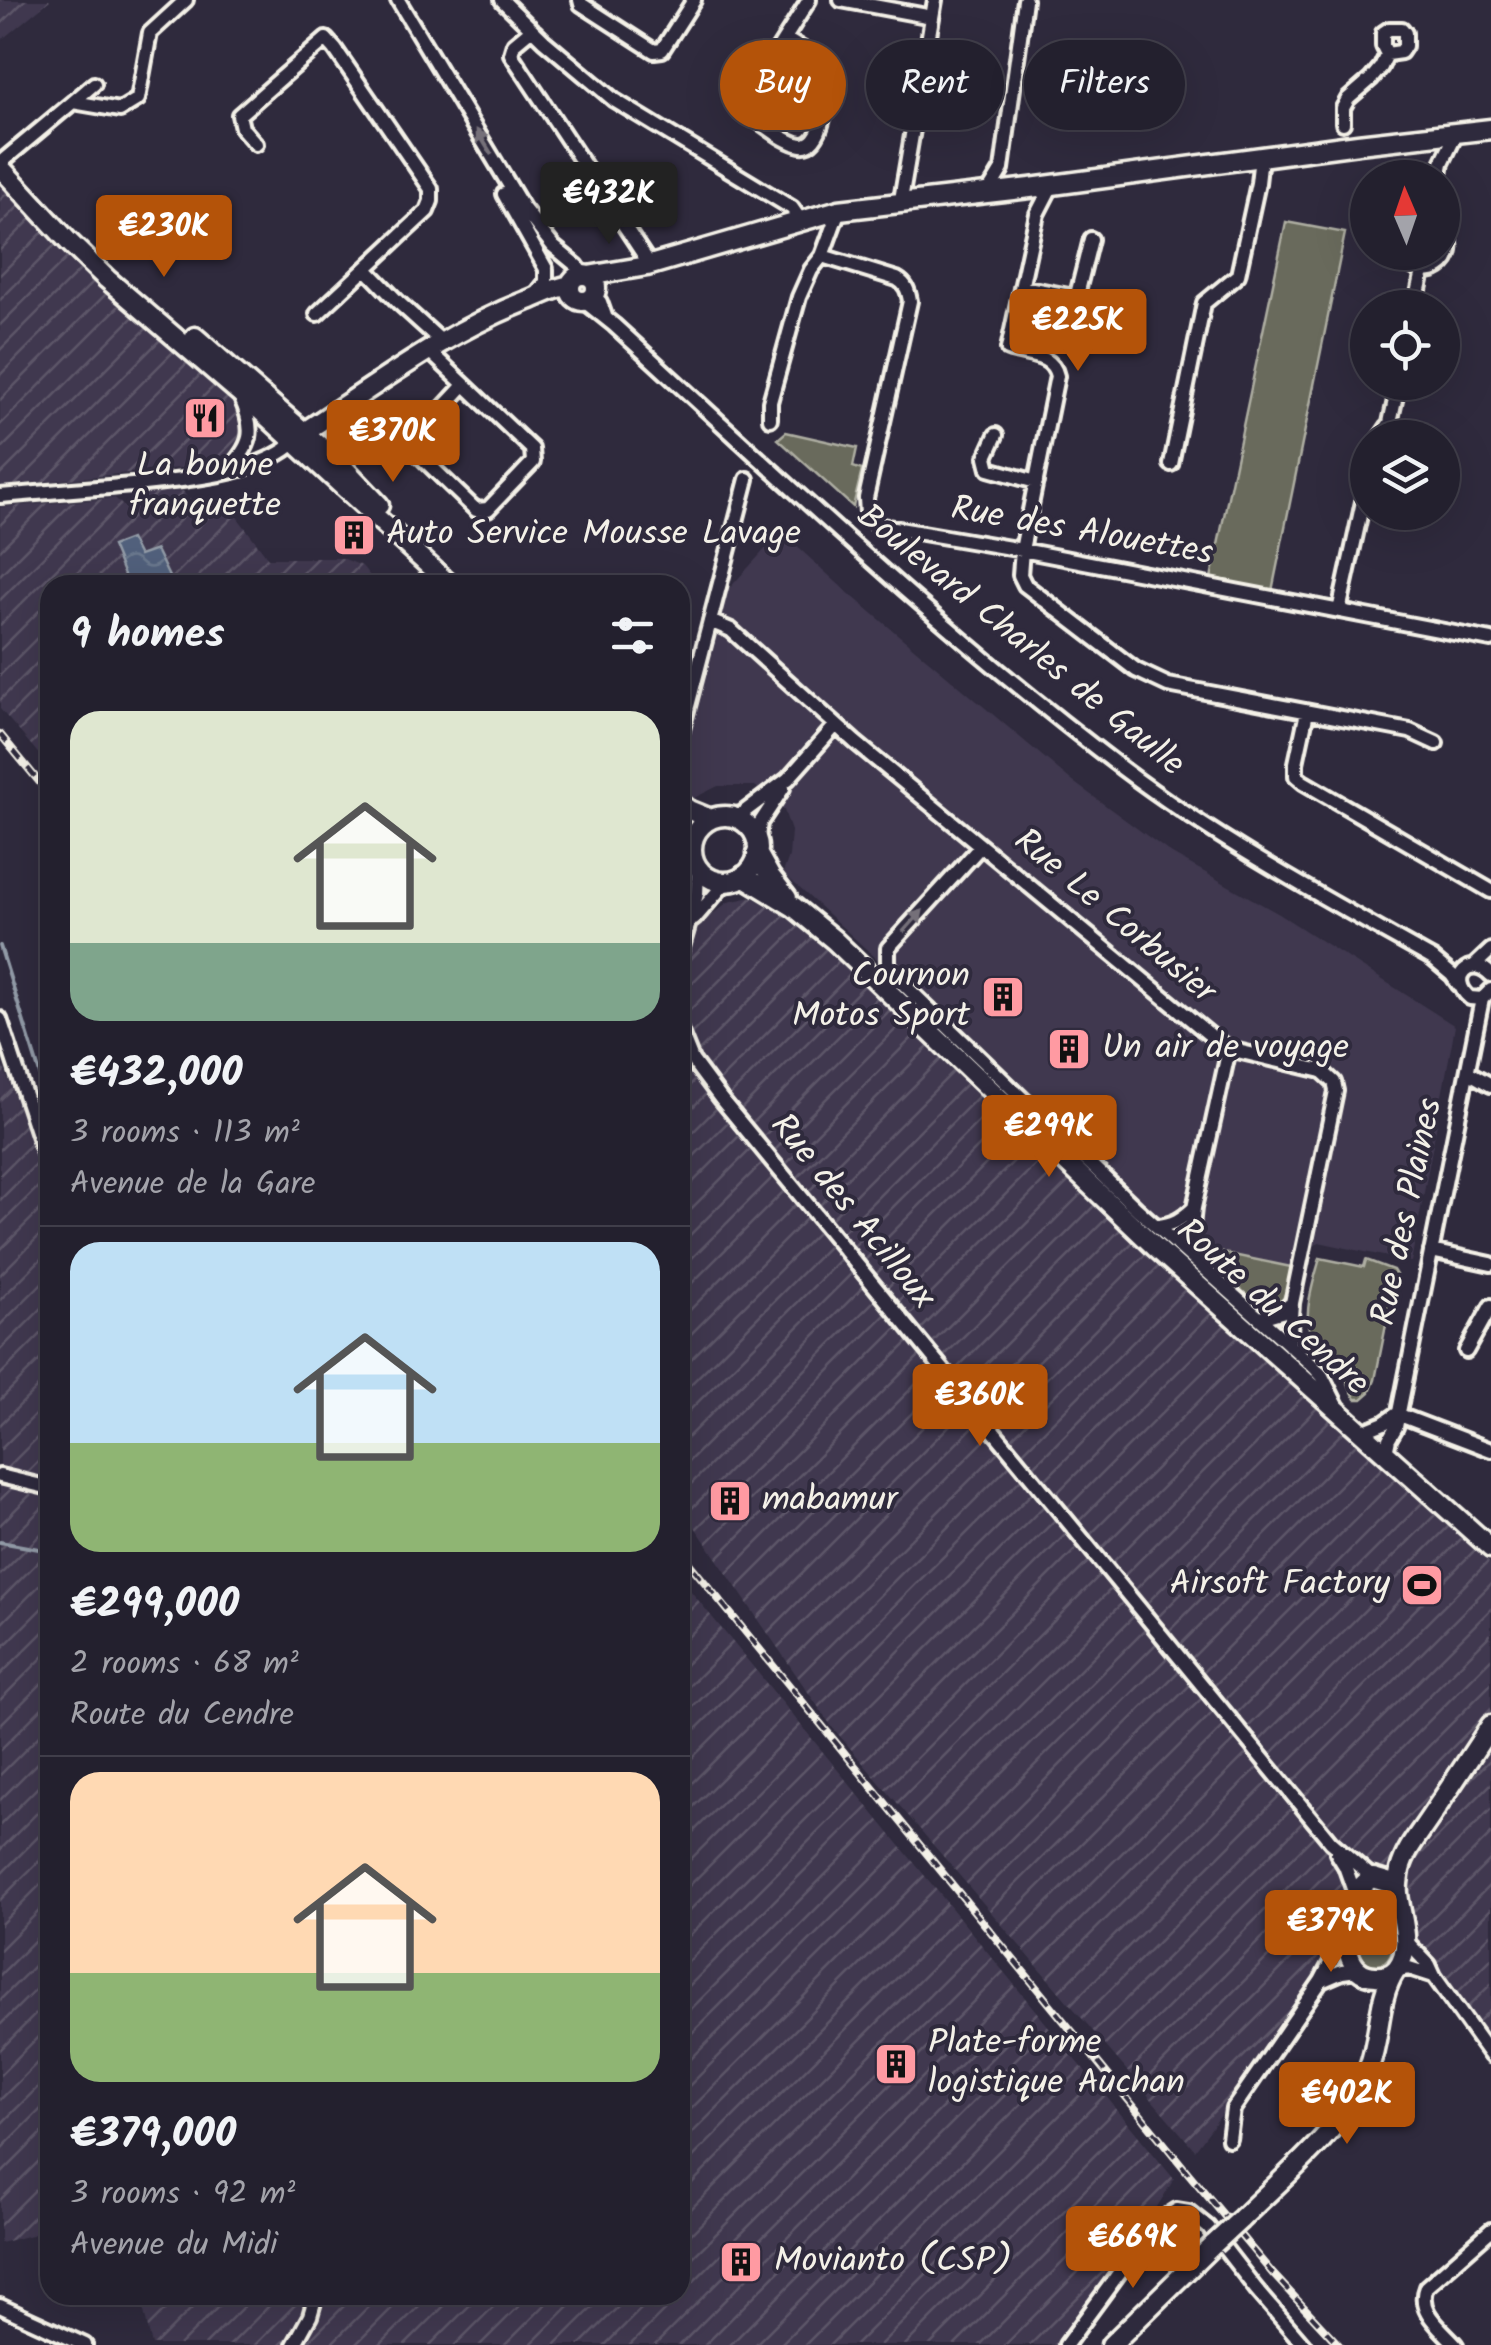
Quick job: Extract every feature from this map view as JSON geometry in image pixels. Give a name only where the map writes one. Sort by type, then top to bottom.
[{"type":"main road","points":[[300,437],[434,345],[494,313],[839,210],[1491,129]]},
{"type":"main road","points":[[2,160],[68,241],[94,266],[238,392],[338,462],[441,575]]},
{"type":"main road","points":[[2,160],[76,235],[300,437],[440,575]]},
{"type":"main road","points":[[338,462],[334,444],[345,406]]},
{"type":"main road","points":[[690,810],[711,819]]},
{"type":"main road","points":[[690,842],[698,869],[714,880],[735,879],[754,864],[758,848],[750,828],[736,818],[724,816],[711,819],[698,830],[692,846]]},
{"type":"main road","name":"Route du Cendre","points":[[758,848],[770,876],[794,907],[834,940],[1084,1181],[1491,1548]]},
{"type":"main road","name":"Route du Cendre","points":[[735,879],[794,907]]},
{"type":"main road","points":[[1378,2029],[1374,1995],[1349,1954],[1347,1931],[1351,1909],[1363,1884],[1404,1856],[1491,1726]]},
{"type":"main road","points":[[1398,1894],[1404,1856]]},
{"type":"main road","points":[[1111,2345],[1328,2133],[1362,2084],[1371,2062],[1388,1983],[1404,1952],[1404,1916],[1398,1894],[1390,1883],[1373,1878]]},
{"type":"main road","points":[[1359,1971],[1375,1976],[1395,1971]]},
{"type":"street","points":[[74,102],[120,110],[138,100],[150,33],[186,0]]},
{"type":"street","name":"Boulevard Charles de Gaulle","points":[[398,0],[523,208],[552,246],[578,266],[584,288],[600,302],[606,318],[892,580],[1124,770],[1257,858],[1434,960],[1462,990]]},
{"type":"street","points":[[502,0],[614,100],[792,208],[801,221]]},
{"type":"street","points":[[580,0],[654,51],[662,50],[694,0]]},
{"type":"street","points":[[786,39],[816,57],[827,72],[820,131],[806,145],[795,144],[744,110],[747,95],[810,0]]},
{"type":"street","points":[[841,0],[932,17]]},
{"type":"street","points":[[902,202],[935,0]]},
{"type":"street","points":[[988,192],[1002,169],[1025,0]]},
{"type":"street","points":[[532,29],[514,44],[511,54],[644,257],[644,266]]},
{"type":"street","points":[[256,144],[242,128],[239,115],[326,40],[430,188],[427,211],[317,314]]},
{"type":"street","points":[[1343,123],[1343,108],[1348,99],[1371,79],[1387,54]]},
{"type":"street","points":[[2,160],[94,84]]},
{"type":"street","points":[[1443,160],[1457,132]]},
{"type":"street","points":[[1434,135],[1441,160]]},
{"type":"street","points":[[1171,464],[1204,304],[1238,276],[1258,183],[1252,158]]},
{"type":"street","points":[[1002,169],[1022,188],[1037,214]]},
{"type":"street","points":[[1052,185],[1037,214],[1008,349],[1048,360],[1057,376],[1022,550],[1020,575],[1025,584],[1136,670],[1168,685],[1410,731],[1436,743]]},
{"type":"street","points":[[504,194],[546,269],[546,282],[532,299]]},
{"type":"street","points":[[770,419],[770,402],[799,297],[822,256],[839,210]]},
{"type":"street","points":[[1022,287],[1077,295],[1090,239]]},
{"type":"street","name":"Rue des Alouettes","points":[[822,256],[897,278],[908,291],[910,301],[866,498],[866,513],[876,525],[1491,640]]},
{"type":"street","points":[[366,268],[464,384],[532,450],[533,462],[488,509],[476,510],[416,452],[414,440],[464,384]]},
{"type":"street","points":[[1419,290],[1423,271],[1428,270]]},
{"type":"street","points":[[227,471],[243,454],[250,436],[250,418],[238,392]]},
{"type":"street","points":[[996,435],[986,457],[989,470],[1036,482]]},
{"type":"street","points":[[0,496],[204,477],[244,469],[282,455],[300,437]]},
{"type":"street","points":[[690,698],[747,479]]},
{"type":"street","points":[[1339,611],[1357,530]]},
{"type":"street","name":"Rue Le Corbusier","points":[[710,621],[730,630],[836,725],[1230,1049],[1194,1208],[1190,1254]]},
{"type":"street","points":[[1307,712],[1296,776],[1491,891]]},
{"type":"street","points":[[758,848],[760,823],[788,779],[836,725]]},
{"type":"street","points":[[736,818],[788,779]]},
{"type":"street","points":[[981,846],[888,948],[892,973],[1157,1226],[1322,1376],[1340,1413]]},
{"type":"street","points":[[690,922],[698,869]]},
{"type":"street","points":[[690,925],[735,879]]},
{"type":"street","points":[[1477,1022],[1462,990],[1464,971],[1491,950]]},
{"type":"street","name":"Boulevard Charles de Gaulle","points":[[1434,960],[1473,966]]},
{"type":"street","points":[[1473,966],[1484,968],[1491,976]]},
{"type":"street","points":[[1462,990],[1475,1000],[1488,995]]},
{"type":"street","name":"Rue des Plaines","points":[[1386,1453],[1396,1426],[1477,1022],[1488,995]]},
{"type":"street","points":[[0,1019],[40,1141]]},
{"type":"street","points":[[1230,1049],[1322,1071],[1334,1082],[1336,1090],[1292,1304],[1289,1346]]},
{"type":"street","name":"Rue des Acilloux","points":[[690,1056],[702,1076],[1331,1842],[1356,1896]]},
{"type":"street","points":[[1468,1072],[1491,1085]]},
{"type":"street","points":[[1157,1226],[1170,1225],[1194,1208]]},
{"type":"street","points":[[1430,1251],[1491,1264]]},
{"type":"street","points":[[1260,1318],[1292,1304]]},
{"type":"street","points":[[1466,1350],[1491,1306]]},
{"type":"street","points":[[1362,1432],[1397,1414],[1491,1450]]},
{"type":"street","points":[[0,1476],[40,1486]]},
{"type":"street","name":"Rue des Acilloux","points":[[1331,1842],[1373,1878]]},
{"type":"street","points":[[1228,2140],[1233,2109],[1321,1982],[1347,1931]]},
{"type":"street","points":[[1404,1940],[1429,1966],[1491,2056]]},
{"type":"street","points":[[1395,1971],[1410,1968],[1434,1976]]},
{"type":"street","points":[[1321,1982],[1342,1972],[1359,1971]]},
{"type":"street","points":[[1066,2345],[1155,2224],[1176,2210],[1189,2212],[1208,2227],[1304,2345]]},
{"type":"street","points":[[1456,2345],[1423,2308],[1422,2298],[1426,2287],[1491,2230]]},
{"type":"street","points":[[294,2345],[313,2305]]},
{"type":"street","points":[[0,2306],[85,2345]]},
{"type":"shaded area","points":[[0,0],[50,0],[0,41]]},
{"type":"shaded area","points":[[0,176],[76,265],[234,397],[242,434],[228,454],[198,466],[0,486]]},
{"type":"shaded area","points":[[183,491],[188,499],[203,499],[214,511],[232,510],[268,558],[342,558],[362,566],[369,575],[40,575],[40,755],[0,709],[0,507],[115,498],[123,506],[140,505],[147,493]]},
{"type":"shaded area","points":[[781,532],[1072,781],[1172,854],[1279,914],[1455,1026],[1411,1262],[1319,1242],[1291,1267],[1199,1248],[1198,1243],[1155,1213],[783,873],[791,831],[784,810],[755,786],[718,786],[690,800],[690,698],[702,673],[725,593]]},
{"type":"shaded area","points":[[690,893],[709,917],[728,902],[752,897],[830,948],[1089,1200],[1491,1564],[1491,2045],[1374,1910],[1195,2150],[832,1727],[690,1520]]},
{"type":"shaded area","points":[[0,1058],[40,1162],[40,2233],[0,2243]]},
{"type":"shaded area","points":[[690,1590],[1174,2179],[1120,2268],[1061,2345],[152,2345],[142,2305],[690,2305]]},
{"type":"green space","points":[[1286,222],[1345,233],[1272,591],[1211,578]]},
{"type":"green space","points":[[786,432],[857,448],[853,467],[862,470],[853,507],[778,439]]},
{"type":"green space","points":[[1199,1248],[1291,1267],[1282,1300],[1272,1307],[1253,1303],[1203,1259]]},
{"type":"green space","points":[[1320,1258],[1364,1267],[1366,1260],[1393,1270],[1396,1275],[1375,1380],[1362,1399],[1356,1399],[1343,1374],[1312,1339],[1309,1305]]},
{"type":"green space","points":[[1372,1916],[1391,1919],[1394,1933],[1388,1959],[1377,1967],[1365,1962],[1360,1953],[1359,1925]]},
{"type":"water","points":[[130,539],[139,556],[156,550],[168,575],[124,575],[112,546]]},
{"type":"waterway","points":[[0,946],[40,1074]]},
{"type":"waterway","points":[[0,1542],[40,1549]]},
{"type":"railway","points":[[0,734],[40,783]]},
{"type":"railway","points":[[690,1564],[1189,2174],[1339,2345]]},
{"type":"place","name":"La bonne franquette","points":[[205,418]]},
{"type":"place","name":"Auto Service Mousse Lavage","points":[[354,535]]},
{"type":"place","name":"Cournon Motos Sport","points":[[1003,997]]},
{"type":"place","name":"Un air de voyage","points":[[1069,1049]]},
{"type":"place","name":"mabamur","points":[[730,1501]]},
{"type":"place","name":"Airsoft Factory","points":[[1422,1585]]},
{"type":"place","name":"Plate-forme logistique Auchan","points":[[896,2064]]},
{"type":"place","name":"Movianto (CSP)","points":[[741,2262]]}]
